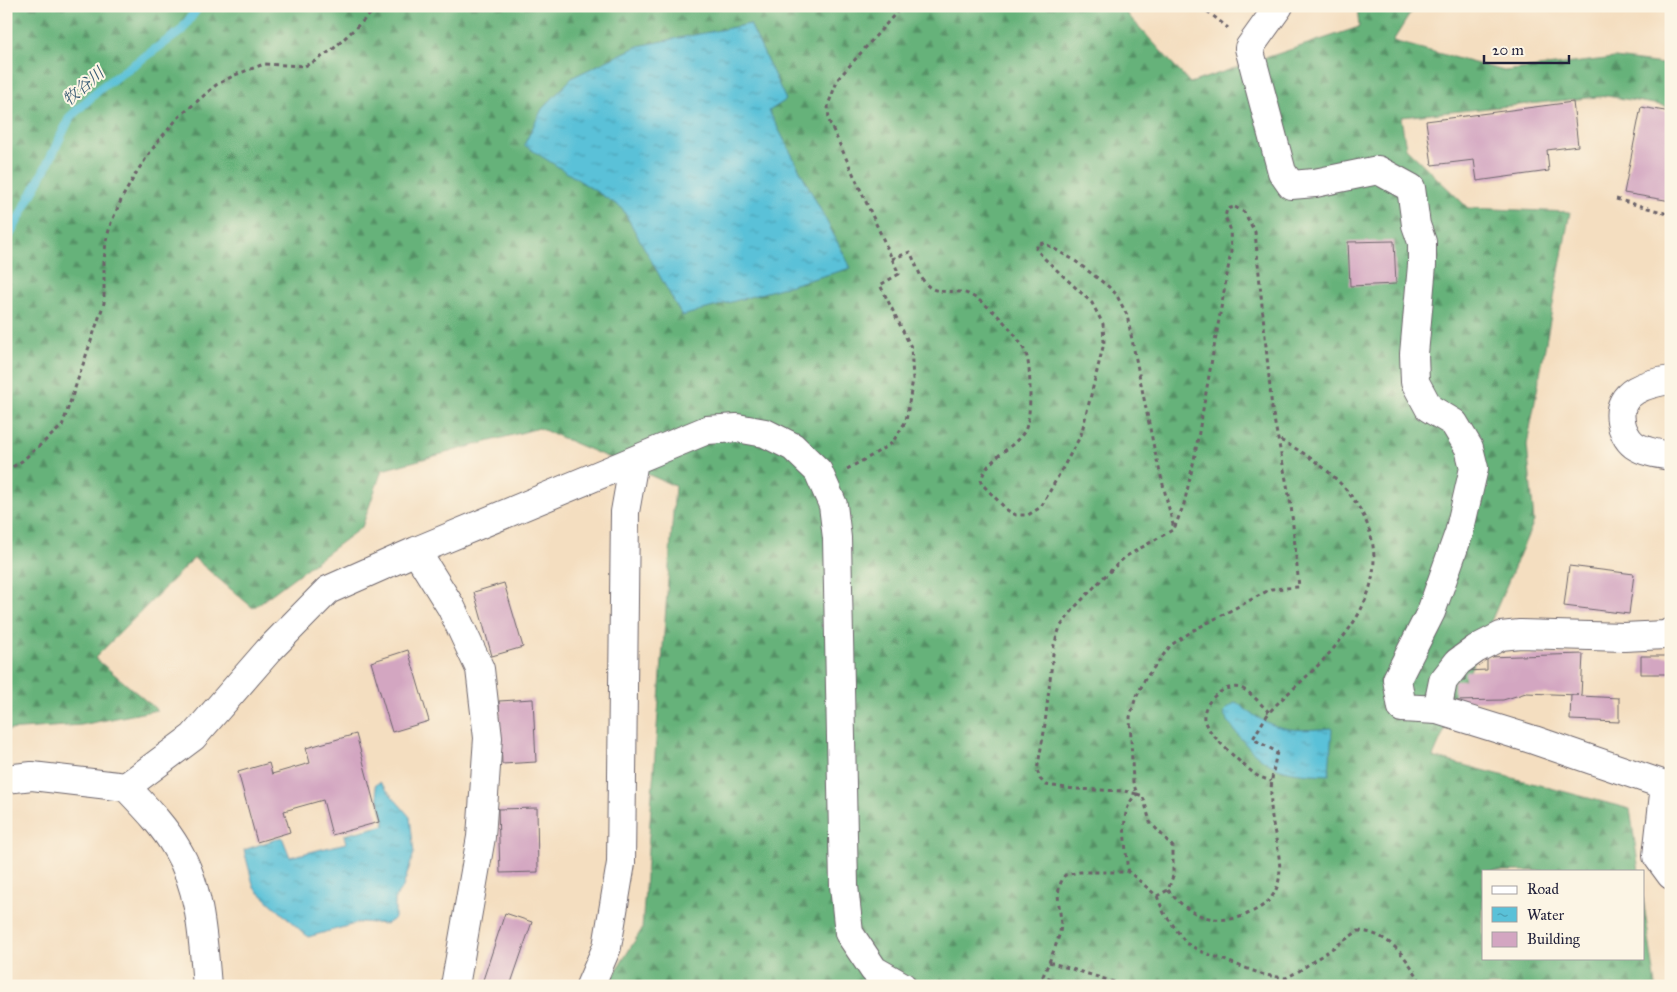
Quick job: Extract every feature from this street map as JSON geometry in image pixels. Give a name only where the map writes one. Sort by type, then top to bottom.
[{"type":"street","points":[[1279,6],[1249,48],[1282,172],[1291,185],[1315,183],[1378,170],[1411,188],[1416,226],[1422,242],[1422,265],[1414,354],[1415,382],[1429,408],[1454,423],[1469,448],[1474,468],[1460,533],[1431,612],[1397,679],[1402,708],[1437,710],[1534,740],[1665,785],[1657,856],[1671,875]]},
{"type":"street","points":[[1671,380],[1641,386],[1625,399],[1619,413],[1622,429],[1633,444],[1653,453],[1671,456]]},
{"type":"street","points":[[126,787],[193,737],[268,651],[328,590],[416,551],[707,430],[737,428],[765,433],[793,447],[818,471],[833,505],[837,538],[844,886],[850,933],[874,970],[902,986]]},
{"type":"street","points":[[590,986],[607,947],[621,863],[625,512],[634,461]]},
{"type":"street","points":[[416,551],[451,607],[480,669],[488,738],[481,837],[455,986]]},
{"type":"street","points":[[1437,710],[1443,681],[1458,662],[1476,649],[1501,636],[1520,634],[1624,637],[1665,635],[1671,632]]},
{"type":"street","points":[[6,779],[32,776],[126,787],[154,818],[177,849],[193,884],[207,986]]},
{"type":"path","points":[[6,472],[22,461],[62,426],[104,303],[104,262],[106,241],[111,223],[138,170],[158,141],[179,116],[216,85],[235,75],[264,64],[305,66],[332,50],[379,6]]},
{"type":"path","points":[[822,482],[892,443],[906,421],[913,379],[911,347],[880,284],[899,274],[829,120],[828,105],[838,79],[902,6]]},
{"type":"path","points":[[1201,6],[1249,48]]},
{"type":"path","points":[[1616,199],[1671,216]]},
{"type":"path","points":[[1137,794],[1133,782],[1130,717],[1135,700],[1145,679],[1171,645],[1194,630],[1270,589],[1298,587],[1290,505],[1272,409],[1256,232],[1244,212],[1234,207],[1227,209],[1225,217],[1230,228],[1231,252],[1194,460],[1184,504],[1174,529],[1125,557],[1076,606],[1060,627],[1054,645],[1044,732],[1037,770],[1040,779],[1046,785],[1074,789],[1124,791],[1143,796],[1150,822],[1173,847],[1173,876],[1168,890],[1157,896]]},
{"type":"path","points":[[892,259],[910,252],[925,283],[935,291],[966,293],[984,303],[1015,336],[1027,357],[1030,385],[1029,418],[1026,430],[986,467],[981,483],[1006,510],[1016,514],[1028,515],[1041,507],[1082,435],[1104,343],[1103,324],[1092,303],[1044,258],[1036,249],[1038,244],[1044,244],[1074,260],[1109,287],[1116,294],[1127,315],[1154,448],[1174,529]]},
{"type":"path","points":[[1168,890],[1178,902],[1208,919],[1221,920],[1235,919],[1250,914],[1266,904],[1275,892],[1280,879],[1279,857],[1272,818],[1270,781],[1277,752],[1253,739],[1269,712],[1328,655],[1350,627],[1360,612],[1374,574],[1372,533],[1351,495],[1313,459],[1299,449],[1278,439]]},
{"type":"path","points":[[1269,712],[1242,688],[1229,687],[1213,698],[1205,708],[1204,721],[1240,763],[1258,776],[1270,781]]},
{"type":"path","points":[[1137,794],[1131,798],[1124,814],[1129,872],[1157,896],[1164,914],[1186,943],[1200,951],[1264,975],[1286,978],[1358,931],[1367,931],[1401,952],[1423,986]]},
{"type":"path","points":[[1074,986],[1043,976],[1060,931],[1061,919],[1057,898],[1060,882],[1065,874],[1080,872],[1129,872]]},
{"type":"path","points":[[1049,962],[1126,986]]},
{"type":"green space","points":[[6,6],[1120,6],[1190,83],[1359,27],[1357,6],[1415,6],[1393,41],[1504,71],[1615,58],[1671,65],[1671,107],[1607,96],[1401,117],[1406,148],[1468,208],[1570,212],[1527,445],[1534,521],[1433,757],[1630,809],[1639,870],[1482,870],[1482,960],[1644,960],[1644,905],[1656,986],[607,986],[642,929],[675,486],[539,428],[382,470],[362,527],[253,608],[194,558],[95,658],[157,710],[81,725],[6,730]]},
{"type":"water","points":[[750,24],[786,100],[769,111],[851,268],[682,316],[622,208],[524,145],[542,109],[573,77],[638,46]]},
{"type":"water","points":[[1236,702],[1260,719],[1281,727],[1303,730],[1332,728],[1329,775],[1284,770],[1269,764],[1253,752],[1223,713]]},
{"type":"water","points":[[380,782],[410,817],[414,853],[403,887],[395,898],[395,918],[386,924],[362,922],[308,937],[254,888],[244,850],[282,837],[290,857],[346,843],[344,835],[385,825],[375,785]]},
{"type":"building","points":[[1573,102],[1578,146],[1547,150],[1549,171],[1477,181],[1474,160],[1432,165],[1426,121]]},
{"type":"building","points":[[1641,107],[1671,112],[1671,201],[1624,193]]},
{"type":"building","points":[[1394,241],[1396,284],[1350,286],[1348,242]]},
{"type":"building","points":[[1569,566],[1634,574],[1629,614],[1564,606]]},
{"type":"building","points":[[504,583],[523,647],[492,656],[474,592]]},
{"type":"building","points":[[408,650],[429,721],[392,732],[371,662]]},
{"type":"building","points":[[1583,654],[1581,696],[1619,698],[1619,722],[1570,720],[1571,695],[1578,695],[1526,693],[1503,700],[1454,701],[1454,680],[1465,680],[1465,671],[1487,670],[1487,657]]},
{"type":"building","points":[[1641,656],[1671,656],[1671,674],[1641,674]]},
{"type":"building","points":[[533,699],[536,762],[502,764],[499,701]]},
{"type":"building","points":[[356,734],[379,822],[332,835],[323,800],[284,811],[290,832],[257,842],[238,772],[269,763],[272,774],[310,763],[306,748]]},
{"type":"building","points":[[537,808],[538,872],[500,873],[498,809]]},
{"type":"building","points":[[505,913],[532,922],[510,986],[489,986],[482,983]]},
{"type":"waterway","name":"牧谷川","points":[[6,242],[70,117],[102,87],[181,31],[199,6]]}]
